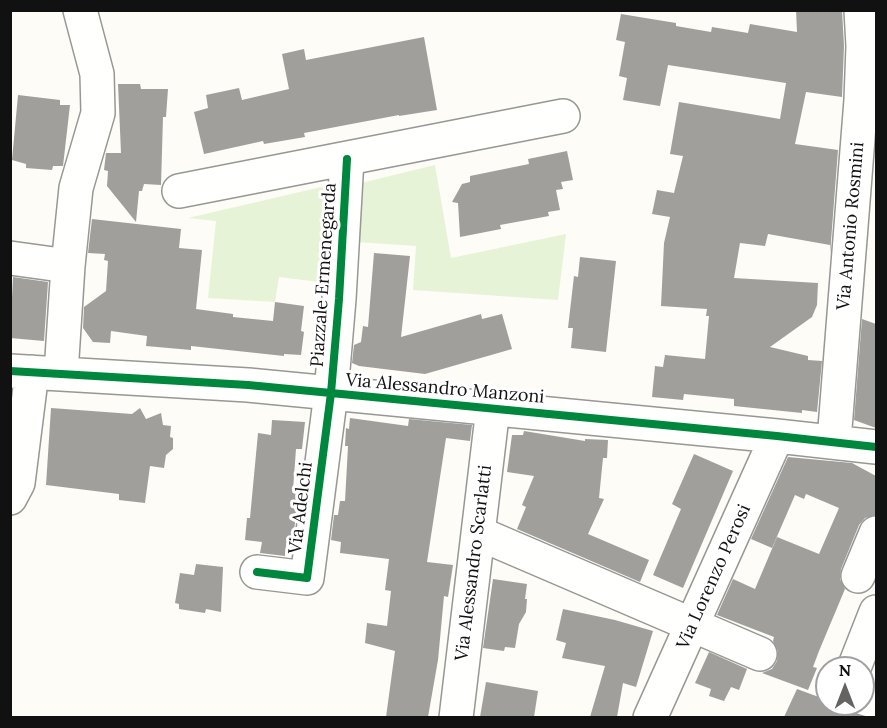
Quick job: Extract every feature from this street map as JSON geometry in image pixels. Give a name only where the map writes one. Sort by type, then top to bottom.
[{"type":"street","points":[[10,498],[18,483],[34,372],[68,266],[76,188],[98,113],[97,74],[80,10]]},
{"type":"street","name":"Via Antonio Rosmini","points":[[834,441],[861,100],[863,46],[861,10]]},
{"type":"street","name":"Piazzale Ermenegarda","points":[[179,191],[563,116]]},
{"type":"street","name":"Piazzale Ermenegarda","points":[[331,393],[347,159]]},
{"type":"street","points":[[10,258],[68,266]]},
{"type":"street","name":"Via Alessandro Manzoni","points":[[34,372],[248,385],[834,441],[876,447]]},
{"type":"street","name":"Via Adelchi","points":[[257,572],[307,578],[331,393]]},
{"type":"street","name":"Via Alessandro Scarlatti","points":[[456,717],[493,408]]},
{"type":"street","name":"Via Lorenzo Perosi","points":[[650,717],[777,436]]},
{"type":"street","points":[[478,533],[760,654]]},
{"type":"street","points":[[858,576],[876,533]]},
{"type":"street","points":[[859,656],[876,612]]},
{"type":"green space","points":[[435,165],[451,258],[566,234],[558,300],[413,290],[416,246],[356,242],[361,183]]},
{"type":"green space","points":[[330,185],[320,282],[279,277],[275,302],[208,298],[216,221],[188,218]]},
{"type":"building","points":[[796,10],[842,10],[844,46],[842,97],[806,92],[795,144],[838,150],[830,254],[830,245],[768,234],[765,246],[740,243],[734,278],[818,283],[817,305],[812,317],[770,347],[808,356],[808,360],[822,361],[817,412],[802,410],[802,413],[734,406],[734,399],[684,394],[683,400],[652,397],[655,366],[663,367],[665,355],[705,359],[709,316],[706,316],[707,309],[661,306],[664,243],[670,217],[652,214],[657,190],[674,193],[683,156],[670,154],[679,102],[780,119],[786,83],[668,65],[660,106],[623,100],[627,78],[619,76],[625,42],[616,40],[621,14],[676,23],[676,26],[711,32],[712,27],[748,33],[750,24],[797,32]]},
{"type":"building","points":[[424,37],[437,110],[399,115],[304,133],[305,137],[264,144],[263,141],[204,154],[194,112],[208,108],[206,95],[239,88],[242,100],[289,89],[282,54],[304,49],[306,60]]},
{"type":"building","points":[[118,84],[140,84],[141,89],[168,89],[166,117],[163,117],[161,185],[144,184],[142,191],[139,191],[136,222],[107,186],[108,171],[104,170],[106,153],[121,153]]},
{"type":"building","points":[[18,95],[60,100],[60,105],[70,105],[63,166],[53,166],[52,170],[26,168],[26,164],[12,160]]},
{"type":"building","points":[[567,151],[573,180],[561,182],[563,189],[556,190],[560,210],[548,212],[549,216],[500,225],[501,229],[460,237],[458,203],[452,202],[462,184],[470,182],[470,176],[529,164],[528,159]]},
{"type":"building","points":[[92,219],[181,229],[179,248],[202,250],[196,309],[233,314],[233,317],[273,321],[275,302],[304,306],[301,355],[284,354],[284,356],[191,346],[191,350],[146,346],[147,336],[111,331],[110,343],[93,342],[83,328],[84,307],[106,291],[108,261],[104,260],[105,254],[88,253]]},
{"type":"building","points":[[374,253],[410,256],[401,337],[481,314],[482,319],[502,314],[512,349],[425,374],[359,366],[352,363],[354,345],[361,342],[363,326],[368,327]]},
{"type":"building","points":[[580,257],[616,261],[606,352],[571,348],[573,328],[568,328],[574,276],[578,277]]},
{"type":"building","points":[[13,277],[48,282],[44,341],[10,338]]},
{"type":"building","points":[[862,319],[876,324],[876,428],[854,420]]},
{"type":"building","points":[[51,408],[132,414],[140,408],[146,419],[161,413],[163,425],[171,426],[170,437],[173,438],[173,449],[166,455],[164,468],[150,466],[145,503],[119,500],[119,494],[46,485]]},
{"type":"building","points":[[350,418],[408,426],[409,419],[472,425],[470,441],[446,438],[427,562],[453,565],[448,597],[444,596],[438,660],[428,717],[386,717],[395,651],[365,643],[367,623],[387,626],[391,591],[385,590],[389,559],[340,553],[341,542],[331,540],[334,515],[338,515],[340,501],[345,501],[348,446],[345,446],[346,428],[349,429]]},
{"type":"building","points":[[272,420],[305,422],[302,449],[296,449],[293,490],[299,490],[292,547],[286,546],[285,556],[260,553],[262,542],[245,540],[247,518],[250,518],[258,433],[271,435]]},
{"type":"building","points":[[524,431],[585,441],[585,439],[608,440],[607,458],[603,458],[599,498],[604,499],[588,534],[649,560],[640,582],[517,529],[526,507],[522,505],[534,476],[507,472],[512,435],[523,435]]},
{"type":"building","points":[[694,454],[733,471],[683,588],[653,575],[681,509],[672,504]]},
{"type":"building","points":[[788,457],[852,463],[876,476],[876,515],[865,518],[859,525],[841,569],[840,579],[845,589],[817,656],[815,656],[813,667],[815,673],[808,690],[762,673],[772,669],[777,661],[778,651],[773,641],[774,637],[717,615],[733,579],[755,589],[777,537],[819,554],[839,508],[806,494],[804,499],[795,495],[772,548],[751,539]]},
{"type":"building","points":[[196,564],[223,567],[221,612],[206,609],[205,613],[179,609],[179,604],[175,603],[180,573],[194,575]]},
{"type":"building","points":[[493,579],[527,584],[526,612],[519,624],[515,648],[505,647],[504,651],[483,648]]},
{"type":"building","points":[[563,609],[653,631],[636,687],[623,683],[617,717],[590,717],[605,666],[562,658],[566,643],[556,640]]},
{"type":"building","points":[[709,652],[747,669],[739,690],[731,687],[724,701],[709,696],[711,689],[695,683]]},
{"type":"building","points":[[486,682],[538,691],[534,717],[480,717]]},
{"type":"building","points":[[797,689],[815,696],[815,716],[863,717],[784,717]]},
{"type":"cycle path","points":[[257,572],[307,578],[331,393],[347,159]]},
{"type":"cycle path","points":[[10,371],[248,385],[876,447]]}]
